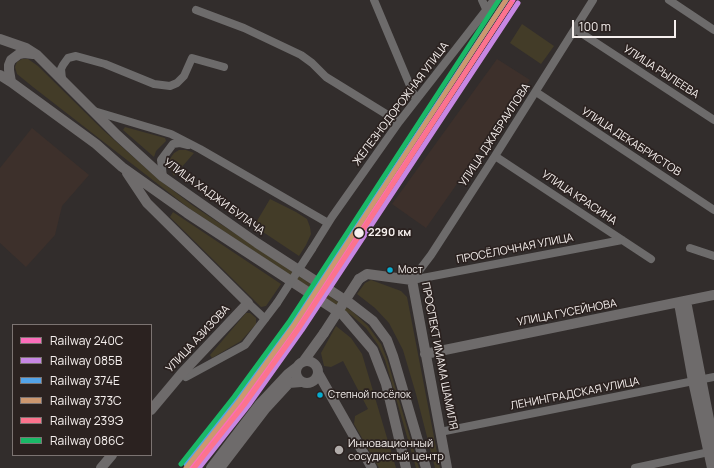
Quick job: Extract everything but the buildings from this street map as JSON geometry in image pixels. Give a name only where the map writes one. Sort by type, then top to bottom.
[{"type":"main road","name":"УЛИЦА ХАДЖИ БУЛАЧА","points":[[0,39],[26,48],[37,55],[93,111],[163,177],[257,243],[351,304],[373,321],[387,340],[401,380],[426,468]]},
{"type":"main road","points":[[11,82],[9,65],[11,60],[19,54],[24,53],[37,55]]},
{"type":"main road","points":[[0,75],[96,144],[122,167],[187,213],[343,315],[374,350],[386,384],[406,468]]},
{"type":"main road","points":[[122,167],[147,202],[248,303]]},
{"type":"main road","points":[[147,202],[155,190]]},
{"type":"main road","name":"ПРОСПЕКТ ИМАМА ШАМИЛЯ","points":[[316,343],[359,279],[367,274],[412,280],[447,468]]},
{"type":"main road","name":"УЛИЦА ГУСЕЙНОВА","points":[[425,354],[714,295]]},
{"type":"main road","points":[[683,302],[697,381],[712,450],[712,468]]},
{"type":"main road","name":"УЛИЦА АЗИЗОВА","points":[[152,409],[248,303]]},
{"type":"main road","points":[[210,468],[259,405],[288,374],[300,364],[316,343]]},
{"type":"main road","points":[[312,382],[317,376],[316,343]]},
{"type":"main road","points":[[301,382],[298,380],[296,374],[300,364],[308,361],[317,369],[330,395],[372,468]]},
{"type":"main road","name":"УЛИЦА АЗИЗОВА","points":[[152,416],[184,375]]},
{"type":"main road","points":[[220,468],[266,408],[289,383],[312,382],[321,386],[330,395]]},
{"type":"main road","points":[[101,468],[111,456]]},
{"type":"main road","points":[[107,468],[117,456]]},
{"type":"street","points":[[374,0],[416,100]]},
{"type":"street","points":[[482,0],[487,11]]},
{"type":"street","name":"ЖЕЛЕЗНОДОРОЖНАЯ УЛИЦА","points":[[312,249],[328,223],[399,122],[487,11],[494,0]]},
{"type":"street","name":"УЛИЦА ДЖАБРАИЛОВА","points":[[412,280],[431,255],[496,156],[593,0]]},
{"type":"street","points":[[669,0],[714,30]]},
{"type":"street","points":[[196,10],[244,28],[301,55],[312,63],[326,77],[399,122]]},
{"type":"street","name":"УЛИЦА РЫЛЕЕВА","points":[[575,29],[714,120]]},
{"type":"street","points":[[62,79],[61,69],[63,65],[68,58],[76,56],[105,64],[130,75],[162,86],[173,86],[180,80],[186,73],[192,58],[224,67]]},
{"type":"street","name":"УЛИЦА ДЕКАБРИСТОВ","points":[[536,92],[714,210]]},
{"type":"street","points":[[93,111],[170,134],[200,149],[328,223]]},
{"type":"street","points":[[163,177],[161,160],[173,144],[180,143],[200,149]]},
{"type":"street","name":"УЛИЦА КРАСИНА","points":[[496,156],[651,259]]},
{"type":"street","name":"ПРОСЁЛОЧНАЯ УЛИЦА","points":[[412,280],[622,240]]},
{"type":"street","points":[[690,248],[714,256]]},
{"type":"street","name":"УЛИЦА АЗИЗОВА","points":[[184,375],[245,345],[277,303],[312,249]]},
{"type":"street","points":[[248,303],[265,319]]},
{"type":"street","name":"ЛЕНИНГРАДСКАЯ УЛИЦА","points":[[440,432],[714,377]]},
{"type":"street","points":[[635,468],[712,450]]},
{"type":"shaded area","points":[[522,24],[554,46],[541,64],[510,43]]},
{"type":"shaded area","points":[[22,59],[28,59],[38,66],[103,130],[158,179],[192,205],[353,312],[368,326],[381,344],[387,359],[419,468],[416,468],[385,360],[378,345],[366,328],[351,315],[190,209],[33,87],[17,74],[15,67],[17,62]]},
{"type":"shaded area","points":[[497,59],[530,80],[426,228],[392,204]]},
{"type":"shaded area","points":[[125,127],[165,138],[166,141],[156,151],[154,157],[123,130]]},
{"type":"shaded area","points":[[32,128],[89,175],[62,206],[55,235],[26,267],[0,243],[0,168]]},
{"type":"shaded area","points":[[179,150],[186,150],[194,153],[174,176],[167,163],[174,153]]},
{"type":"shaded area","points":[[270,199],[307,219],[311,234],[299,256],[254,226]]},
{"type":"shaded area","points":[[173,212],[281,284],[266,306],[261,307],[170,217]]},
{"type":"shaded area","points":[[371,280],[401,291],[407,297],[440,468],[435,468],[403,350],[389,323],[375,308],[357,294],[365,283]]},
{"type":"shaded area","points":[[246,313],[250,313],[256,318],[256,324],[241,341],[212,358],[210,355]]},
{"type":"shaded area","points":[[336,326],[351,338],[362,354],[396,468],[379,468],[354,424],[355,416],[368,409],[343,361],[331,367],[324,366],[321,353]]},
{"type":"rail line","name":"086С","points":[[181,464],[234,397],[289,322],[499,0]]},
{"type":"rail line","name":"374Е","points":[[186,464],[238,398],[292,324],[506,0]]},
{"type":"rail line","name":"373C","points":[[186,468],[239,401],[294,325],[506,0]]},
{"type":"rail line","name":"240С","points":[[191,468],[243,402],[297,327],[513,0]]},
{"type":"rail line","name":"239Э","points":[[194,468],[244,405],[299,328],[511,3]]},
{"type":"rail line","name":"085В","points":[[199,468],[248,406],[302,330],[518,3]]},
{"type":"place","name":"2290 км","points":[[359,233]]},
{"type":"place","name":"Мост","points":[[390,270]]},
{"type":"place","name":"Степной посёлок","points":[[320,395]]},
{"type":"place","name":"Инновационный сосудистый центр","points":[[339,450]]}]
